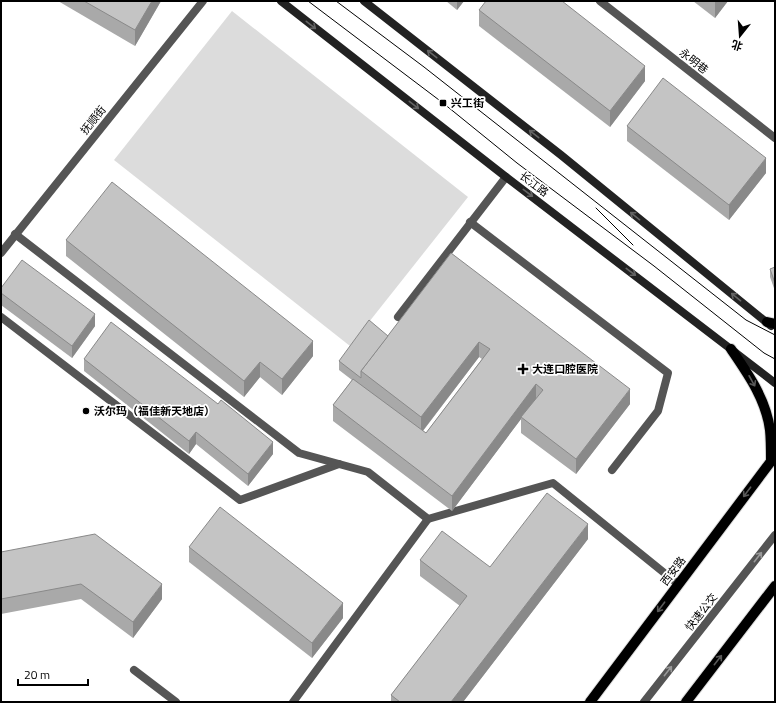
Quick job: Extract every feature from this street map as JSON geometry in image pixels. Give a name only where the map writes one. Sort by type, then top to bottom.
[{"type":"main road","name":"长江路","points":[[280,1],[506,177],[775,383]]},
{"type":"main road","points":[[364,1],[561,155],[771,323],[775,329]]},
{"type":"main road","points":[[731,349],[749,376],[763,402],[770,430],[773,458]]},
{"type":"main road","name":"西安路","points":[[590,702],[773,458]]},
{"type":"main road","points":[[686,702],[775,586]]},
{"type":"street","name":"抚顺街","points":[[1,253],[203,1]]},
{"type":"street","name":"永明巷","points":[[600,1],[775,138]]},
{"type":"street","points":[[398,317],[506,177]]},
{"type":"street","points":[[470,222],[668,373],[658,412],[612,470]]},
{"type":"street","points":[[15,234],[299,453],[368,472],[428,519]]},
{"type":"street","points":[[1,317],[240,500],[339,464]]},
{"type":"street","points":[[293,702],[428,519],[553,483],[678,584]]},
{"type":"street","name":"快速公交","points":[[644,702],[775,535]]},
{"type":"street","points":[[134,670],[176,702]]},
{"type":"shaded area","points":[[232,11],[468,197],[350,346],[114,160]]},
{"type":"building","points":[[84,1],[152,1],[135,30]]},
{"type":"building","points":[[486,1],[562,1],[645,66],[610,111],[479,10]]},
{"type":"building","points":[[663,78],[766,158],[729,205],[627,126]]},
{"type":"building","points":[[112,182],[313,341],[282,379],[260,362],[244,381],[66,240]]},
{"type":"building","points":[[451,253],[630,389],[576,459],[521,417],[543,390],[536,384],[452,496],[333,405],[353,379],[426,433],[490,349],[479,342],[421,417],[361,371]]},
{"type":"building","points":[[22,260],[95,314],[72,346],[1,293],[1,288]]},
{"type":"building","points":[[775,267],[775,283],[770,269]]},
{"type":"building","points":[[369,320],[388,336],[361,371],[361,378],[339,361]]},
{"type":"building","points":[[111,322],[218,404],[221,400],[273,442],[248,474],[196,432],[189,441],[84,359]]},
{"type":"building","points":[[547,493],[588,524],[451,702],[400,702],[391,695],[467,596],[420,560],[442,531],[490,567]]},
{"type":"building","points":[[220,507],[343,603],[312,643],[189,547]]},
{"type":"building","points":[[95,534],[162,584],[133,622],[81,584],[1,599],[1,552]]},
{"type":"tram line","points":[[308,1],[443,103],[517,163],[654,266],[764,353],[775,359]]},
{"type":"tram line","points":[[336,1],[424,67],[746,320],[775,335]]},
{"type":"tram line","points":[[596,208],[633,245]]},
{"type":"place","name":"兴工街","points":[[443,103]]},
{"type":"place","name":"大连口腔医院","points":[[523,369]]},
{"type":"place","name":"沃尔玛（福佳新天地店）","points":[[86,411]]}]
